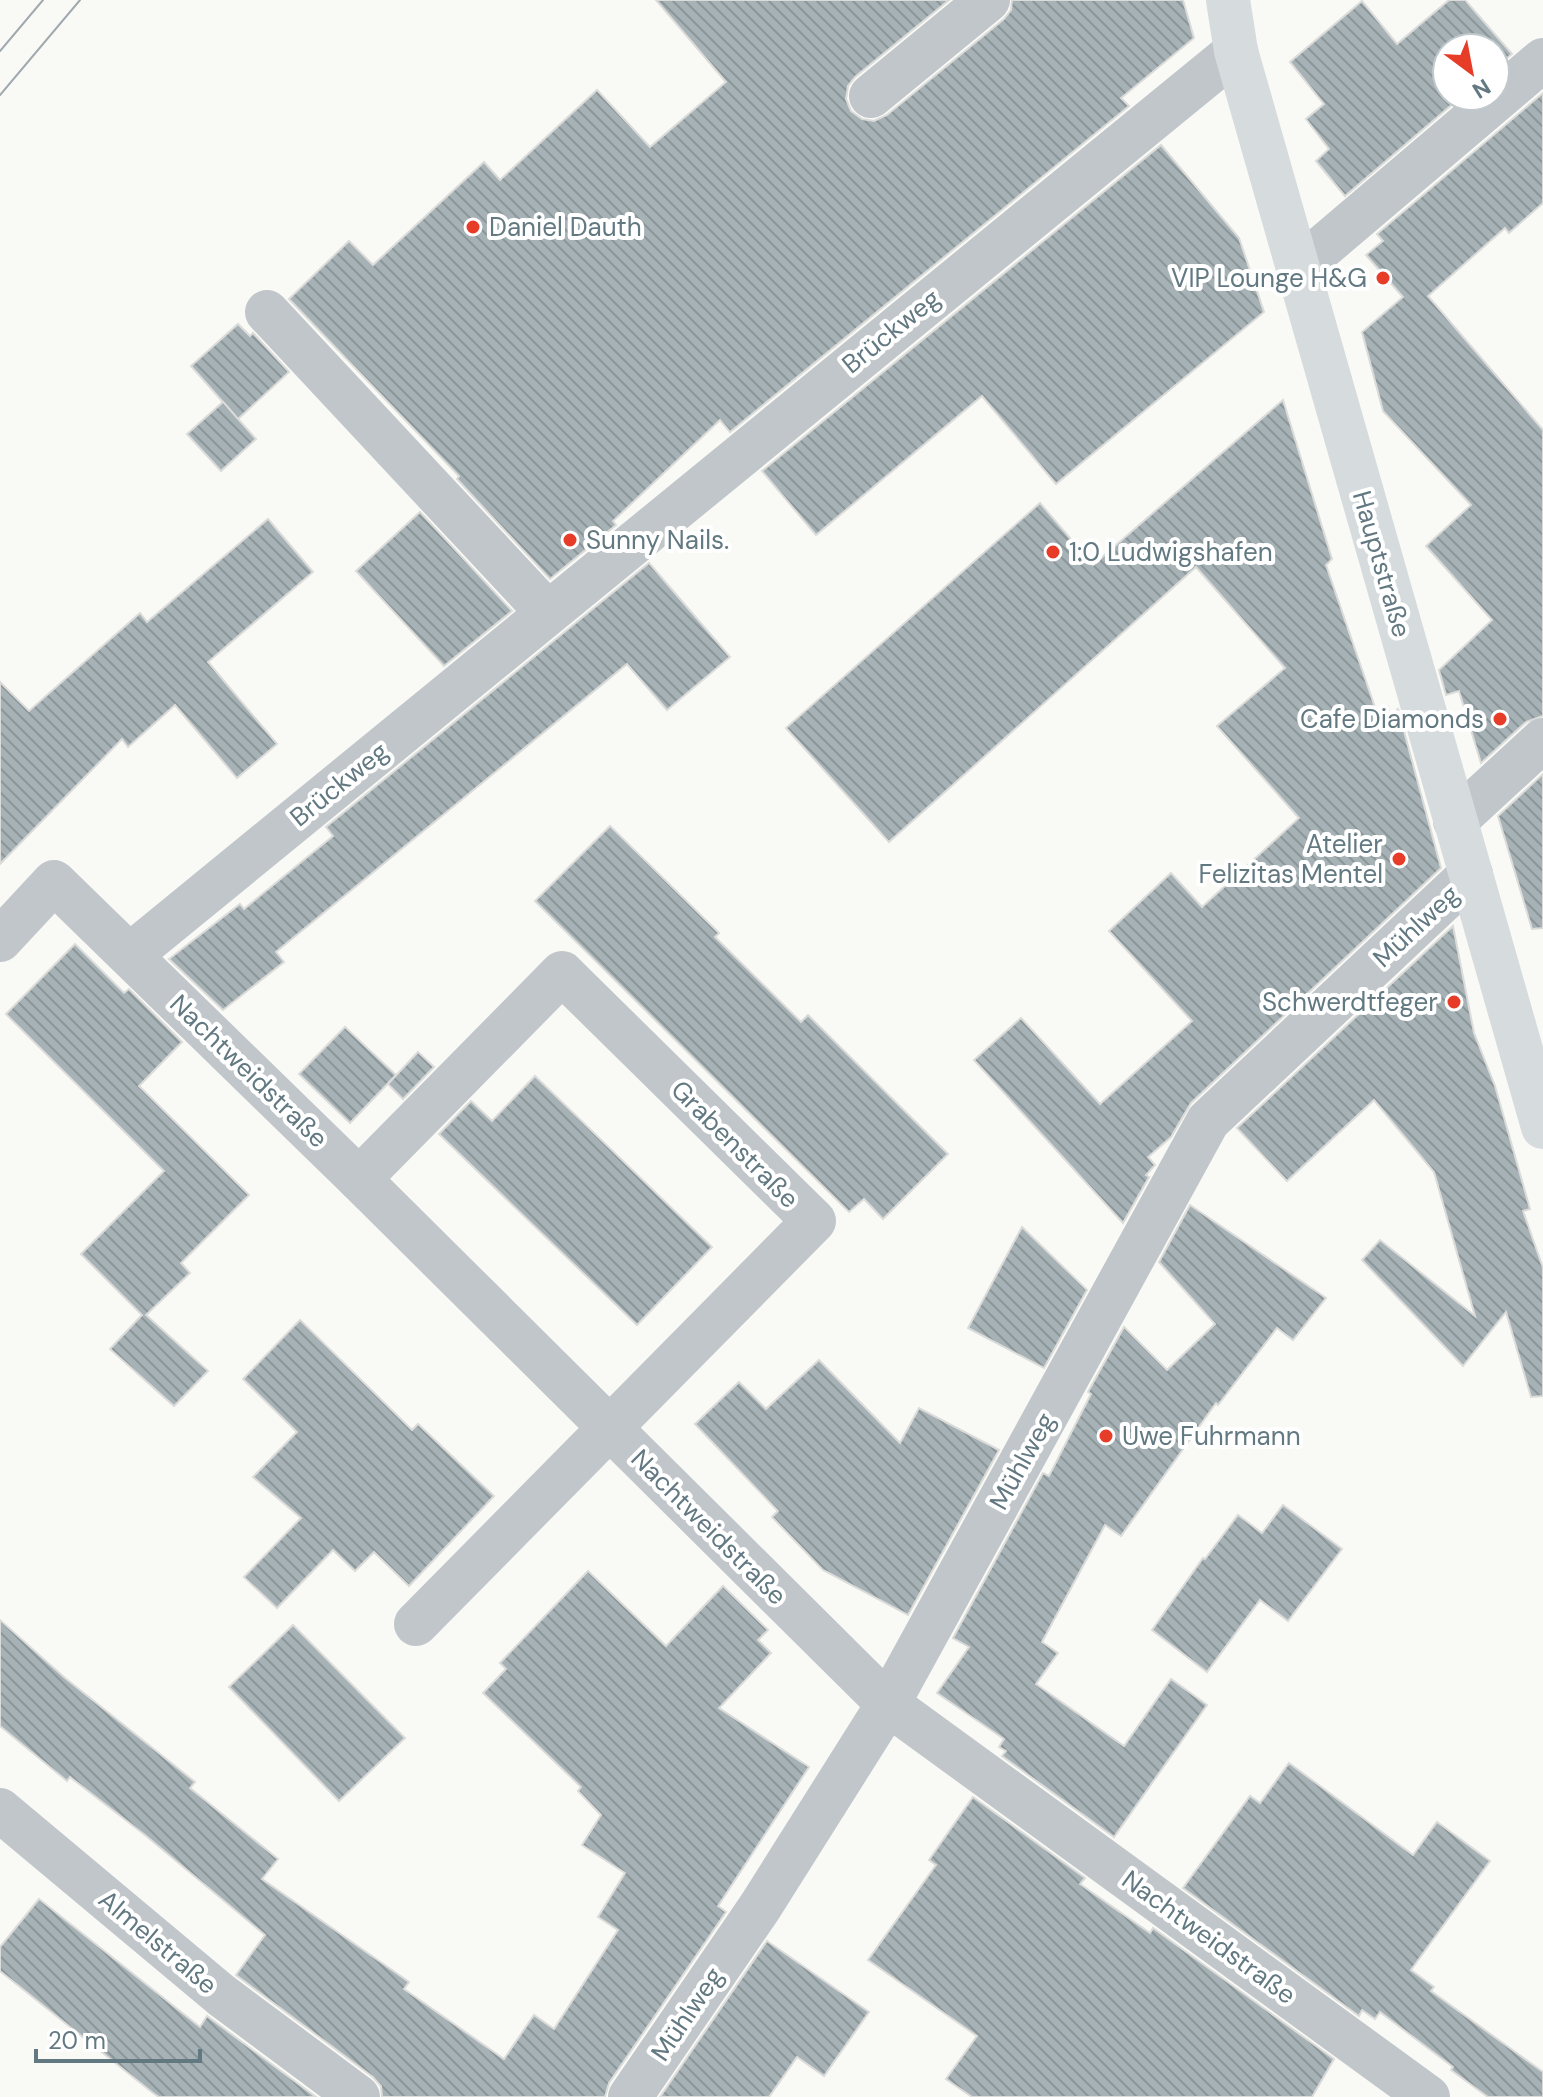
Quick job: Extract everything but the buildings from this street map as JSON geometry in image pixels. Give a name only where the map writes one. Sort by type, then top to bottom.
[{"type":"main road","name":"Hauptstraße","points":[[1228,0],[1236,51],[1543,1127]]},
{"type":"street","points":[[871,96],[988,0]]},
{"type":"street","name":"Brückweg","points":[[130,955],[1236,51]]},
{"type":"street","points":[[1298,268],[1543,60]]},
{"type":"street","points":[[267,312],[548,613]]},
{"type":"street","points":[[1455,821],[1543,740]]},
{"type":"street","name":"Mühlweg","points":[[630,2097],[760,1907],[888,1704],[1208,1121],[1471,874]]},
{"type":"street","name":"Nachtweidstraße","points":[[0,940],[54,882],[359,1179],[888,1704],[1428,2097]]},
{"type":"street","name":"Grabenstraße","points":[[359,1179],[562,973],[814,1221],[416,1624]]},
{"type":"street","name":"Almelstraße","points":[[0,1810],[221,1995],[358,2097]]},
{"type":"tram line","points":[[0,51],[43,0]]},
{"type":"tram line","points":[[0,95],[80,0]]},
{"type":"place","name":"Daniel Dauth","points":[[473,227]]},
{"type":"place","name":"VIP Lounge H&G","points":[[1383,278]]},
{"type":"place","name":"Sunny Nails.","points":[[570,540]]},
{"type":"place","name":"1:0 Ludwigshafen","points":[[1053,552]]},
{"type":"place","name":"Cafe Diamonds","points":[[1500,719]]},
{"type":"place","name":"Atelier Felizitas Mentel","points":[[1399,859]]},
{"type":"place","name":"Schwerdtfeger","points":[[1454,1002]]},
{"type":"place","name":"Uwe Fuhrmann","points":[[1106,1436]]}]
